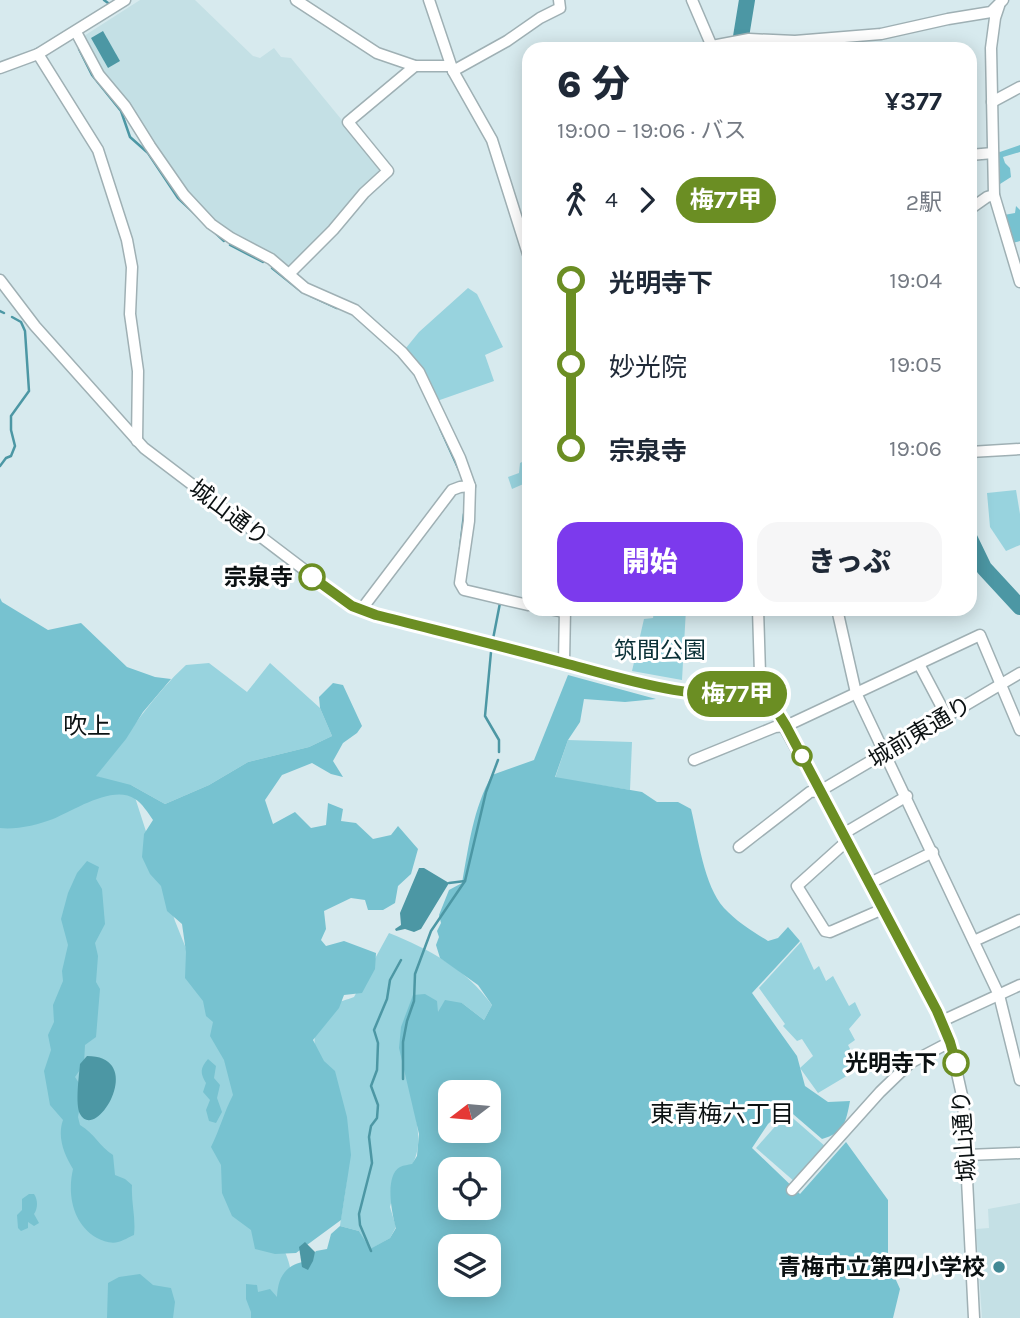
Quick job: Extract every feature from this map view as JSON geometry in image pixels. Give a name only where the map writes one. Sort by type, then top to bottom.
[{"type":"street","points":[[0,68],[38,54],[125,0]]},
{"type":"street","points":[[296,0],[377,53],[415,66],[452,68],[507,41],[560,8],[559,0]]},
{"type":"street","points":[[429,0],[452,68],[492,140],[522,235]]},
{"type":"street","points":[[692,0],[711,42]]},
{"type":"street","points":[[786,42],[881,34],[991,12],[1001,2]]},
{"type":"street","points":[[1001,2],[995,18],[991,48],[994,195],[1020,282]]},
{"type":"street","points":[[76,32],[99,75],[125,106],[184,195],[211,224],[271,259],[305,288],[355,310],[412,363],[423,379],[460,458],[470,486],[470,509],[460,583],[464,590],[522,604]]},
{"type":"street","points":[[733,42],[758,42]]},
{"type":"street","points":[[38,54],[98,150],[127,240],[132,267],[131,314],[138,371],[137,441]]},
{"type":"street","points":[[289,274],[333,230],[364,193],[388,172],[348,122],[415,66]]},
{"type":"street","points":[[992,102],[1020,87]]},
{"type":"street","points":[[977,154],[993,153]]},
{"type":"street","points":[[977,205],[994,195]]},
{"type":"street","name":"城山通り","points":[[0,280],[27,316],[137,441],[320,583],[361,610],[638,682],[688,691],[751,694],[765,692],[870,883],[942,1021],[950,1042],[963,1100],[974,1318]]},
{"type":"street","points":[[977,452],[1020,450]]},
{"type":"street","points":[[361,610],[452,490],[460,486],[470,486]]},
{"type":"street","points":[[564,616],[564,663]]},
{"type":"street","points":[[758,616],[760,674],[765,692]]},
{"type":"street","points":[[839,616],[856,693],[1002,993],[1020,1080]]},
{"type":"street","points":[[694,760],[775,727],[786,726],[980,635],[1020,730]]},
{"type":"street","points":[[919,664],[947,717]]},
{"type":"street","name":"城前東通り","points":[[739,847],[810,792],[820,791],[1020,673]]},
{"type":"street","points":[[883,909],[831,932],[825,931],[797,886],[845,837],[907,796]]},
{"type":"street","points":[[870,883],[933,852]]},
{"type":"street","points":[[977,940],[1020,920]]},
{"type":"street","points":[[942,1021],[1020,985]]},
{"type":"street","points":[[792,1190],[909,1063],[950,1042]]},
{"type":"street","points":[[967,1155],[1020,1153]]},
{"type":"shaded area","points":[[140,0],[195,0],[253,56],[260,58],[274,48],[281,57],[291,58],[382,169],[382,173],[291,266],[286,266],[212,220],[187,193],[82,39]]},
{"type":"shaded area","points":[[103,31],[120,61],[108,68],[91,38]]},
{"type":"shaded area","points":[[1020,145],[1020,152],[1003,157],[1010,168],[1011,177],[1000,184],[997,153]]},
{"type":"shaded area","points":[[1016,206],[1020,210],[1020,241],[1013,243],[1004,215],[1015,213]]},
{"type":"shaded area","points":[[0,598],[2,602],[48,630],[81,623],[127,667],[155,677],[171,679],[96,776],[131,785],[165,804],[209,785],[248,762],[309,747],[332,736],[320,708],[319,697],[333,683],[343,685],[362,726],[343,743],[333,761],[343,777],[331,774],[312,763],[282,775],[265,800],[273,824],[295,812],[311,828],[326,825],[328,803],[343,809],[341,821],[356,823],[373,839],[391,835],[398,826],[418,849],[411,874],[398,886],[395,903],[383,910],[368,910],[365,900],[351,898],[324,911],[326,929],[321,940],[326,946],[344,941],[376,953],[375,969],[362,993],[344,995],[339,1008],[313,1040],[324,1061],[335,1071],[347,1117],[351,1155],[341,1220],[296,1253],[275,1254],[255,1249],[251,1230],[232,1216],[222,1193],[221,1165],[211,1147],[233,1095],[224,1060],[210,1036],[213,1022],[206,1016],[203,1001],[185,978],[186,952],[182,924],[167,911],[161,886],[150,874],[142,857],[144,834],[153,820],[149,814],[135,799],[116,795],[93,800],[40,823],[19,828],[0,828]]},
{"type":"shaded area","points":[[568,675],[656,699],[625,702],[584,699],[580,722],[568,740],[555,777],[642,792],[657,802],[678,802],[691,809],[711,887],[724,908],[739,922],[768,941],[778,938],[788,927],[800,941],[752,993],[797,1056],[805,1086],[828,1102],[850,1101],[849,1108],[843,1126],[822,1139],[786,1108],[768,1124],[752,1148],[800,1194],[846,1142],[888,1200],[888,1262],[900,1289],[893,1318],[251,1318],[246,1299],[246,1284],[257,1285],[258,1292],[270,1289],[277,1297],[279,1283],[285,1272],[294,1265],[308,1261],[316,1251],[327,1249],[331,1234],[340,1226],[359,1231],[370,1249],[390,1238],[396,1228],[390,1196],[392,1178],[400,1167],[412,1164],[417,1156],[419,1134],[399,1048],[401,1027],[413,995],[425,994],[437,1001],[438,1012],[445,1000],[462,1003],[484,1020],[492,1005],[478,985],[440,958],[436,945],[439,937],[437,931],[441,923],[439,915],[449,890],[462,883],[476,814],[492,775],[534,760]]},
{"type":"shaded area","points":[[87,861],[99,867],[96,879],[102,889],[105,924],[95,943],[98,956],[96,982],[100,989],[96,1037],[85,1045],[84,1064],[75,1077],[83,1089],[78,1117],[80,1125],[113,1155],[115,1175],[132,1185],[134,1235],[115,1243],[97,1238],[77,1217],[71,1189],[73,1169],[61,1139],[63,1120],[50,1105],[44,1071],[51,1050],[48,1035],[54,1022],[53,1005],[63,981],[62,971],[68,945],[61,919],[68,893],[77,873]]},
{"type":"shaded area","points":[[419,868],[424,868],[449,883],[421,929],[414,932],[405,929],[396,931],[401,925],[400,913]]},
{"type":"shaded area","points":[[87,1056],[105,1060],[114,1069],[116,1082],[105,1109],[96,1118],[87,1120],[80,1114],[78,1097],[80,1064]]},
{"type":"shaded area","points":[[208,1059],[216,1066],[214,1078],[220,1085],[217,1098],[222,1112],[216,1123],[209,1121],[206,1110],[210,1100],[203,1092],[206,1083],[202,1071]]},
{"type":"shaded area","points":[[34,1194],[36,1199],[34,1214],[39,1223],[34,1226],[28,1222],[28,1228],[21,1231],[18,1228],[17,1215],[22,1210],[22,1199]]},
{"type":"shaded area","name":"青梅市立第四小学校","points":[[1020,1203],[1020,1318],[982,1318],[976,1229],[989,1228],[988,1209]]},
{"type":"shaded area","points":[[305,1242],[315,1252],[308,1270],[302,1267],[299,1247]]},
{"type":"shaded area","points":[[140,1274],[153,1285],[171,1288],[175,1302],[173,1318],[107,1318],[108,1283],[119,1277]]},
{"type":"green space","points":[[468,288],[477,294],[503,347],[485,355],[494,381],[437,401],[425,374],[406,348],[419,332]]},
{"type":"green space","points":[[522,462],[522,485],[512,489],[508,477],[519,473]]},
{"type":"green space","points":[[1016,490],[1020,514],[1020,545],[1006,551],[990,527],[987,493]]},
{"type":"green space","name":"筑間公園","points":[[686,616],[682,680],[632,671],[644,619]]},
{"type":"green space","points":[[209,663],[247,692],[270,663],[320,708],[332,736],[309,747],[248,762],[209,785],[165,804],[131,785],[175,921],[236,1073],[279,1240],[289,1262],[291,1279],[280,1318],[0,1318],[0,815],[114,782],[95,776],[150,705],[186,665]]},
{"type":"green space","points":[[568,740],[632,742],[630,790],[555,778]]},
{"type":"green space","points":[[389,933],[418,946],[459,971],[492,1005],[484,1020],[462,1003],[407,1076],[417,1121],[416,1155],[412,1165],[400,1168],[390,1207],[396,1227],[390,1238],[369,1250],[359,1231],[340,1226],[347,1161],[321,1079],[315,1036],[320,1018],[333,1005],[354,997]]},
{"type":"green space","points":[[801,942],[814,970],[819,966],[826,981],[833,976],[849,1006],[855,1002],[861,1015],[849,1029],[855,1040],[848,1045],[860,1068],[818,1093],[800,1068],[813,1056],[802,1039],[797,1041],[783,1026],[785,1024],[759,988]]},
{"type":"green space","points":[[787,1113],[826,1147],[795,1182],[756,1148]]},
{"type":"waterway","points":[[104,0],[108,3]]},
{"type":"waterway","points":[[740,42],[747,0]]},
{"type":"waterway","points":[[79,49],[92,75],[121,111],[130,137],[148,153],[178,198],[224,241]]},
{"type":"waterway","points":[[230,245],[263,262]]},
{"type":"waterway","points":[[272,268],[302,292]]},
{"type":"waterway","points":[[311,296],[337,308]]},
{"type":"waterway","points":[[0,311],[4,313]]},
{"type":"waterway","points":[[0,466],[11,456],[15,446],[11,416],[29,391],[25,331],[21,322],[12,317]]},
{"type":"waterway","points":[[440,428],[459,470]]},
{"type":"waterway","points":[[460,549],[464,514]]},
{"type":"waterway","points":[[977,554],[984,568],[1020,607]]},
{"type":"waterway","points":[[493,639],[498,603]]},
{"type":"waterway","points":[[491,652],[485,716],[499,740],[499,752]]},
{"type":"waterway","points":[[403,1079],[403,1042],[414,1001],[415,974],[431,931],[465,881],[486,792],[498,760]]},
{"type":"waterway","points":[[449,883],[465,881]]},
{"type":"waterway","points":[[371,1251],[360,1225],[359,1214],[372,1163],[369,1137],[371,1126],[377,1118],[378,1105],[371,1086],[377,1070],[378,1043],[374,1030],[387,999],[390,980],[401,960]]},
{"type":"bus line","name":"梅77甲","points":[[312,577],[352,606],[376,615],[638,682],[709,693],[765,692],[786,726],[937,1011],[956,1063]]},
{"type":"place","name":"宗泉寺","points":[[312,577]]},
{"type":"place","name":"光明寺下","points":[[956,1063]]},
{"type":"place","name":"青梅市立第四小学校","points":[[999,1267]]},
{"type":"district","name":"吹上","points":[[87,726]]},
{"type":"district","name":"東青梅六丁目","points":[[722,1114]]}]
